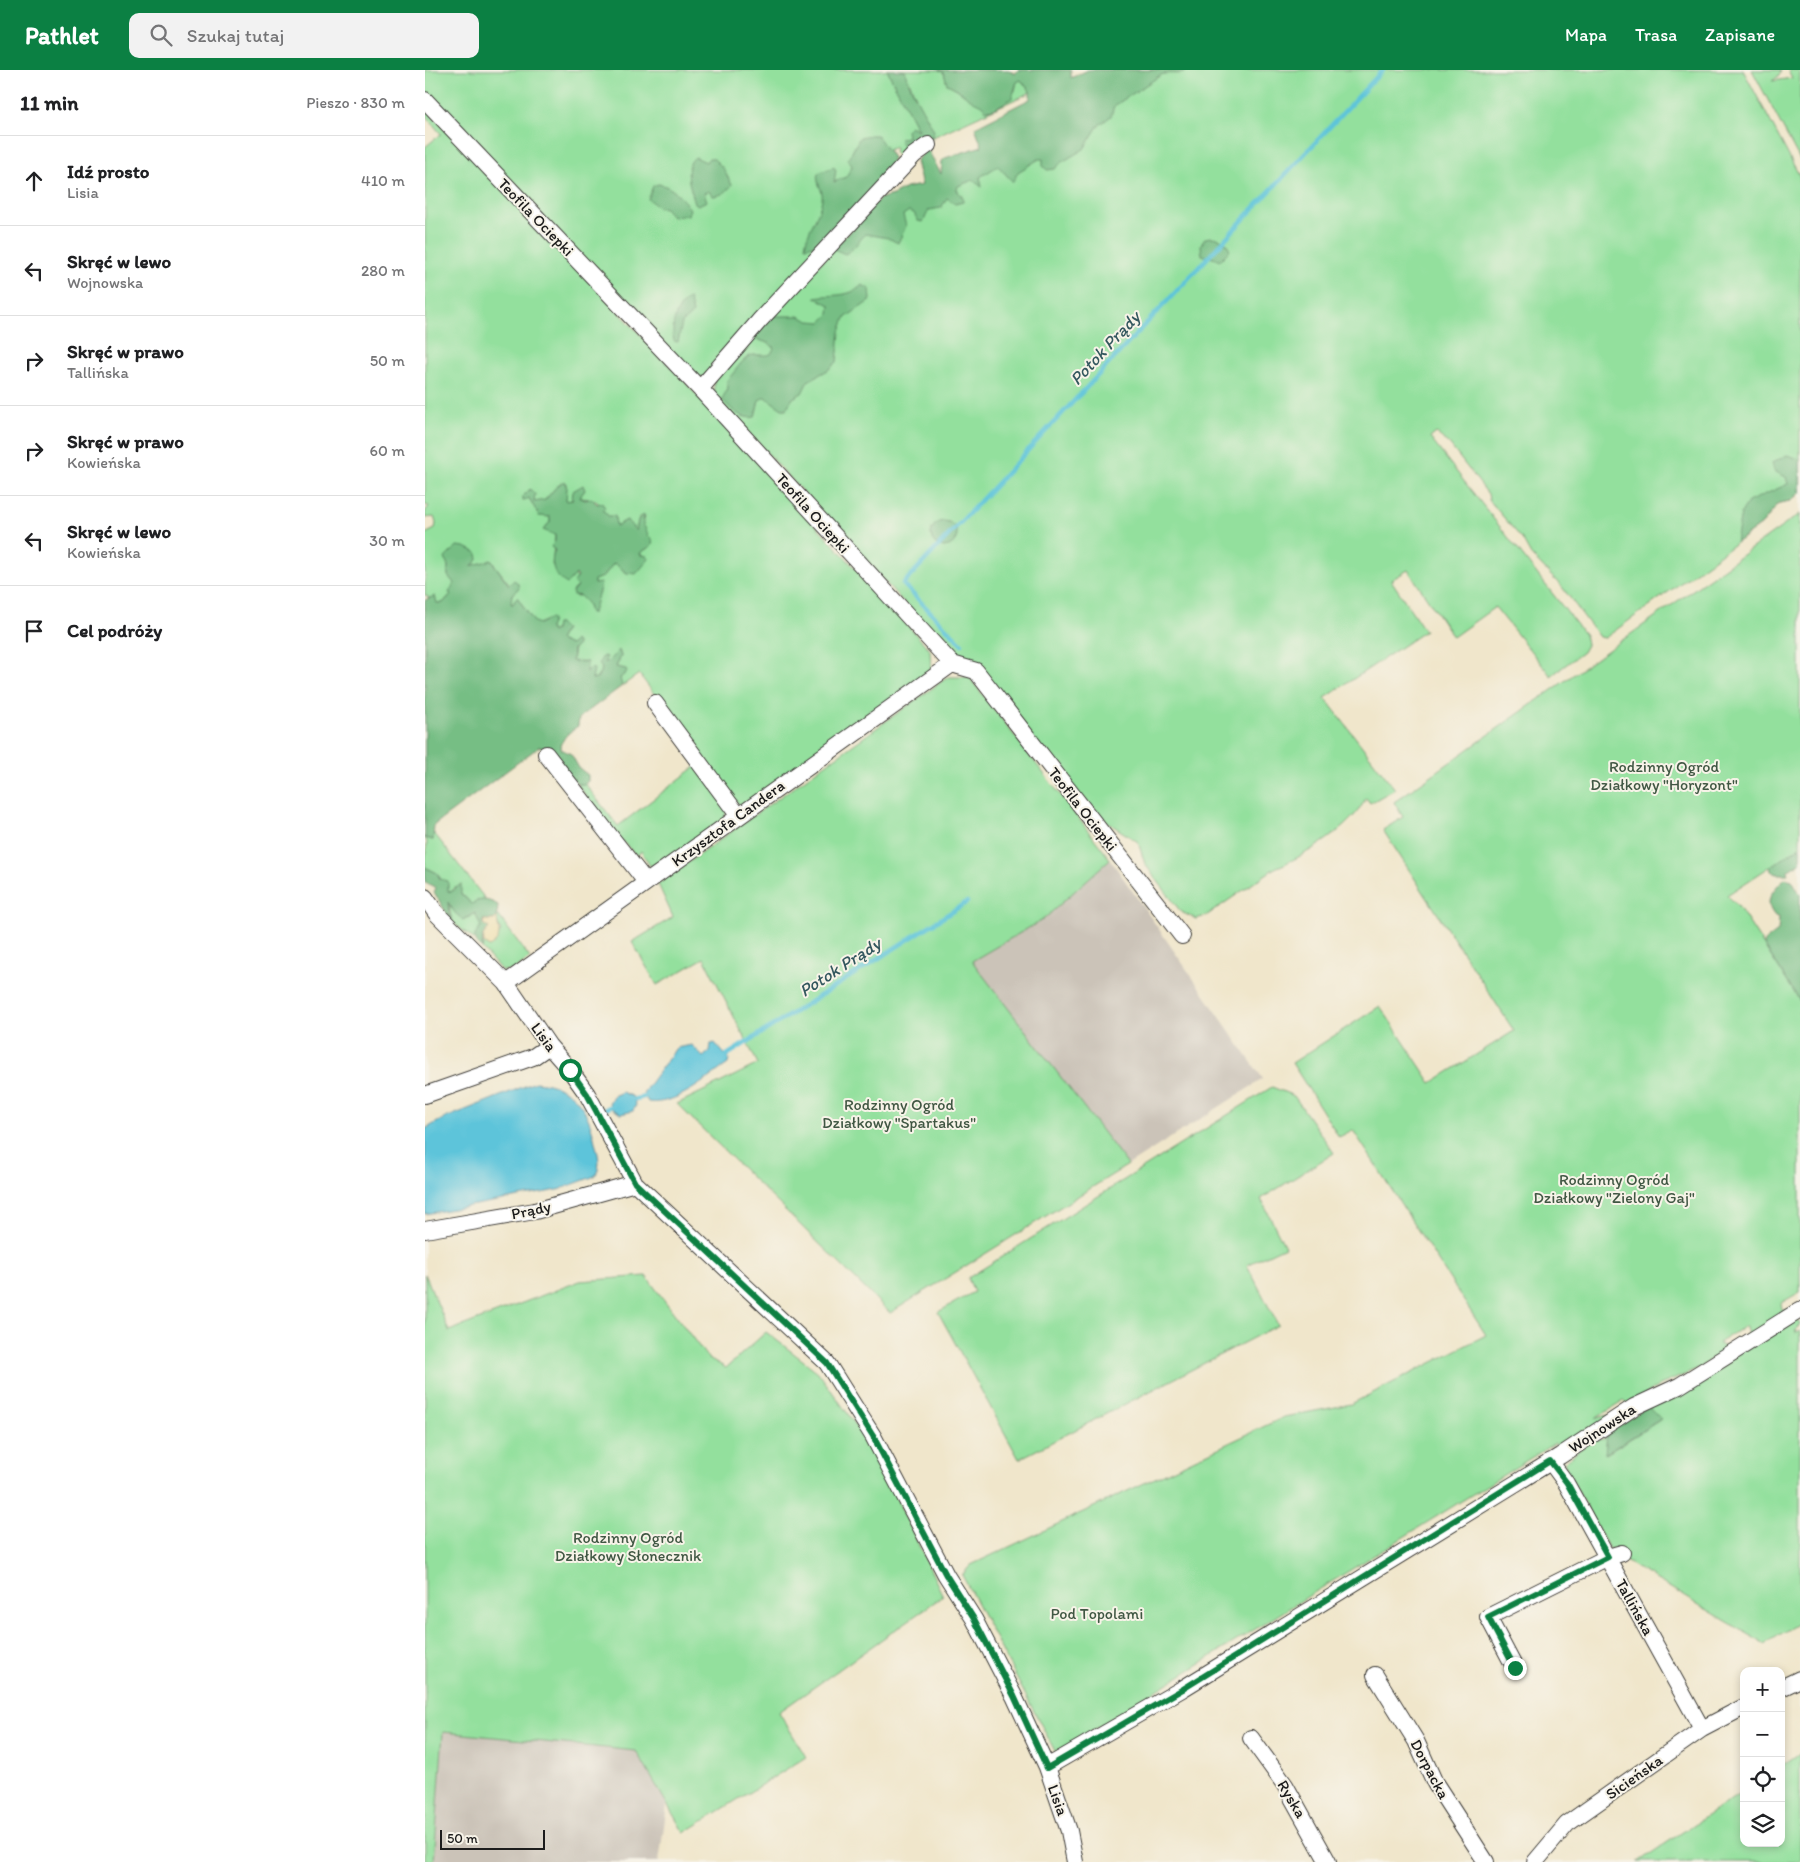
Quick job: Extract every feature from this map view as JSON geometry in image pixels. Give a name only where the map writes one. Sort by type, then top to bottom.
[{"type":"street","name":"Teofila Ociepki","points":[[425,100],[700,389],[952,664],[976,671],[1182,936]]},
{"type":"street","points":[[700,389],[760,320],[914,155],[928,145]]},
{"type":"street","name":"Krzysztofa Candera","points":[[506,983],[952,664]]},
{"type":"street","points":[[655,703],[738,816]]},
{"type":"street","points":[[546,754],[646,882]]},
{"type":"street","name":"Lisia","points":[[425,897],[436,912],[506,983],[549,1046],[570,1070],[587,1094],[635,1183],[827,1363],[873,1436],[946,1575],[974,1619],[1014,1696],[1047,1768],[1069,1831],[1075,1862]]},
{"type":"street","points":[[425,1095],[533,1057],[549,1046]]},
{"type":"street","name":"Prądy","points":[[425,1230],[535,1211],[635,1183]]},
{"type":"street","name":"Wojnowska","points":[[1047,1768],[1183,1689],[1634,1407],[1679,1386],[1800,1310]]},
{"type":"street","name":"Tallińska","points":[[1550,1461],[1615,1555],[1702,1729]]},
{"type":"street","points":[[1515,1668],[1488,1617],[1615,1555]]},
{"type":"street","name":"Dorpacka","points":[[1375,1675],[1416,1741],[1435,1783],[1486,1862]]},
{"type":"street","points":[[1785,1686],[1800,1679]]},
{"type":"street","name":"Sicieńska","points":[[1535,1862],[1567,1824],[1702,1729],[1740,1709]]},
{"type":"street","name":"Ryska","points":[[1251,1738],[1285,1785],[1328,1862]]},
{"type":"shaded area","points":[[1110,859],[1263,1079],[1128,1165],[972,961],[1044,919]]},
{"type":"shaded area","points":[[442,1732],[636,1751],[667,1804],[659,1862],[434,1862]]},
{"type":"green space","points":[[425,70],[887,70],[925,143],[900,156],[894,153],[895,147],[888,150],[893,158],[880,186],[703,378],[689,373],[425,93]]},
{"type":"green space","points":[[887,70],[903,70],[905,72],[934,131],[931,138],[907,151],[900,138],[907,137],[906,130],[910,126],[918,130]]},
{"type":"green space","points":[[903,70],[939,70],[944,73],[947,84],[981,103],[989,102],[1015,91],[1017,81],[1021,80],[1030,91],[931,138],[930,123],[923,113]]},
{"type":"green space","points":[[939,70],[1009,70],[1015,74],[1018,70],[1071,70],[1071,78],[1088,70],[1186,70],[1184,73],[1161,75],[1114,106],[1111,116],[1098,126],[1084,149],[1062,162],[1055,169],[1047,170],[1043,166],[1043,159],[1039,159],[1018,172],[1013,182],[998,166],[980,177],[982,187],[973,180],[958,186],[957,190],[963,198],[963,202],[955,204],[947,198],[941,208],[929,210],[923,222],[918,221],[914,213],[909,211],[903,215],[906,226],[898,243],[888,238],[866,234],[845,254],[834,249],[879,199],[893,195],[906,188],[922,185],[916,161],[927,148],[941,174],[942,161],[945,158],[982,146],[975,127],[1030,99],[1030,91],[1021,80],[1017,82],[1012,98],[994,109],[986,110],[947,84],[944,73]]},
{"type":"green space","points":[[1149,70],[1743,70],[1800,177],[1800,493],[1790,501],[1779,503],[1762,524],[1605,638],[1599,637],[1562,587],[1531,555],[1522,539],[1489,500],[1488,494],[1449,444],[1436,433],[1430,438],[1585,635],[1587,645],[1583,652],[1551,676],[1495,607],[1453,637],[1408,570],[1391,580],[1425,631],[1325,698],[1395,789],[1370,803],[1366,798],[1360,809],[1351,819],[1327,839],[1300,856],[1275,868],[1206,916],[1196,919],[1181,912],[1145,864],[1138,842],[1107,822],[1079,794],[714,395],[714,379],[879,199],[893,195],[906,188],[922,185],[916,161],[941,174]]},
{"type":"green space","points":[[1752,70],[1781,70],[1779,76],[1772,81],[1792,78],[1788,70],[1800,70],[1800,160]]},
{"type":"green space","points":[[425,107],[684,381],[930,650],[931,669],[918,681],[741,808],[639,674],[622,686],[619,681],[625,669],[616,667],[621,656],[619,650],[604,663],[603,656],[602,669],[597,679],[592,679],[593,672],[585,673],[583,661],[572,662],[575,641],[570,645],[559,640],[565,629],[559,624],[552,632],[549,628],[551,618],[538,624],[534,622],[517,597],[513,604],[510,604],[512,594],[519,588],[512,583],[510,585],[491,560],[469,567],[448,566],[448,575],[454,583],[451,594],[443,603],[437,603],[425,595],[425,534],[435,529],[436,523],[434,517],[425,518],[425,512],[429,506],[425,505],[425,147],[441,134],[425,115]],"holes":[[[560,483],[566,483],[566,501],[572,500],[573,491],[583,486],[584,491],[579,498],[593,499],[605,508],[603,510],[616,526],[627,520],[636,531],[639,517],[645,516],[643,525],[650,539],[648,548],[640,553],[644,555],[627,573],[614,563],[603,577],[593,580],[599,593],[594,601],[594,609],[579,595],[576,597],[572,591],[576,587],[580,588],[575,574],[569,582],[552,565],[555,535],[544,529],[550,522],[550,517],[538,510],[529,498],[537,503],[545,500]]]},
{"type":"green space","points":[[877,135],[893,158],[880,186],[857,212],[834,232],[823,240],[805,247],[822,199],[817,177],[818,173],[834,167],[836,170],[834,182],[846,177],[852,166],[848,159],[860,137]]},
{"type":"green space","points":[[695,157],[706,162],[709,158],[713,158],[723,168],[732,185],[719,195],[713,196],[709,191],[704,193],[707,201],[698,205],[695,203],[691,191],[688,173],[691,162]]},
{"type":"green space","points":[[658,184],[672,189],[680,197],[690,209],[688,215],[673,217],[665,208],[658,207],[648,199],[653,186]]},
{"type":"green space","points":[[1212,237],[1223,240],[1230,250],[1220,260],[1202,255],[1201,245],[1205,238]]},
{"type":"green space","points":[[862,285],[870,289],[871,300],[845,318],[840,332],[837,362],[828,370],[808,381],[802,393],[793,398],[786,409],[782,409],[765,397],[759,400],[755,417],[745,417],[736,413],[722,399],[728,388],[727,380],[743,361],[753,355],[771,354],[774,348],[770,344],[754,338],[770,316],[799,316],[809,321],[821,322],[829,314],[830,305],[815,297],[846,294]]},
{"type":"green space","points":[[689,298],[693,313],[682,323],[678,342],[674,341],[675,317],[680,307]]},
{"type":"green space","points":[[1787,455],[1800,459],[1800,493],[1790,501],[1779,503],[1762,524],[1736,543],[1741,513],[1748,502],[1788,484],[1786,477],[1774,471],[1772,463]]},
{"type":"green space","points":[[564,481],[567,488],[566,501],[572,500],[573,491],[583,485],[585,490],[579,498],[586,500],[591,498],[597,504],[602,503],[605,508],[603,510],[608,516],[615,516],[616,526],[627,520],[636,531],[638,520],[644,514],[643,525],[648,536],[653,541],[651,546],[640,553],[649,559],[636,574],[627,573],[614,563],[603,577],[594,580],[594,584],[601,583],[593,613],[590,613],[587,603],[580,596],[573,595],[572,591],[578,587],[574,582],[578,577],[576,574],[567,584],[556,574],[553,565],[555,550],[551,547],[555,541],[555,535],[543,530],[550,522],[550,517],[539,516],[529,498],[523,501],[523,496],[530,489],[535,494],[534,502],[545,500]]},
{"type":"green space","points":[[1800,514],[1800,847],[1727,895],[1738,906],[1800,1001],[1800,1292],[1781,1303],[1782,1309],[1788,1311],[1731,1350],[1711,1359],[1699,1369],[1660,1385],[1639,1399],[1627,1403],[1624,1401],[1595,1419],[1609,1415],[1608,1419],[1581,1433],[1559,1451],[1555,1443],[1056,1753],[962,1575],[971,1565],[1284,1417],[1351,1404],[1486,1335],[1353,1130],[1339,1137],[1292,1063],[1380,1006],[1431,1083],[1514,1031],[1383,830],[1403,817],[1394,802]],"holes":[[[1745,1326],[1748,1333],[1724,1347],[1718,1343]]]},
{"type":"green space","points":[[944,521],[953,525],[957,534],[953,543],[944,547],[935,543],[931,534],[935,525]]},
{"type":"green space","points":[[457,546],[465,547],[477,553],[478,560],[471,566],[491,560],[509,585],[514,580],[518,583],[519,588],[512,594],[511,604],[513,604],[517,597],[534,622],[539,624],[551,618],[552,621],[549,628],[552,632],[555,630],[556,624],[565,629],[559,640],[570,645],[575,641],[578,645],[573,649],[572,661],[587,662],[586,672],[591,668],[594,669],[592,679],[597,678],[602,669],[599,663],[603,656],[607,657],[604,662],[607,662],[619,650],[621,656],[616,667],[626,669],[627,672],[620,678],[622,686],[579,718],[578,726],[567,735],[561,745],[561,749],[571,754],[579,768],[588,775],[588,781],[585,784],[577,784],[540,746],[434,825],[433,840],[425,838],[425,600],[435,596],[437,603],[443,603],[451,594],[449,593],[454,583],[448,576],[448,566],[445,558]]},
{"type":"green space","name":"Rodzinny Ogród Działkowy \"Spartakus\"","points":[[948,677],[969,677],[1110,859],[1044,919],[972,961],[1128,1165],[890,1313],[677,1104],[758,1064],[704,958],[657,985],[632,942],[673,917],[658,884]]},
{"type":"green space","points":[[698,765],[727,810],[724,819],[665,862],[650,866],[641,851],[637,856],[612,831],[577,784],[585,784],[618,826]]},
{"type":"green space","points":[[434,833],[486,900],[476,901],[472,904],[455,887],[451,892],[448,891],[437,873],[425,867],[427,842],[425,838],[433,840]]},
{"type":"green space","points":[[1800,847],[1800,863],[1787,871],[1788,874],[1777,874],[1771,871],[1770,867]]},
{"type":"green space","points":[[425,867],[437,873],[440,879],[448,881],[448,891],[451,892],[461,884],[461,894],[472,904],[484,900],[498,905],[497,917],[494,920],[483,920],[483,924],[489,928],[483,935],[482,949],[475,942],[475,935],[481,927],[475,913],[463,920],[455,913],[448,902],[449,914],[453,920],[451,921],[434,892],[436,888],[425,882]]},
{"type":"green space","points":[[1785,878],[1792,880],[1800,894],[1800,1001],[1764,945],[1766,940],[1778,931],[1779,917],[1775,916],[1771,911],[1769,901],[1773,891]]},
{"type":"green space","points":[[448,901],[452,909],[468,918],[475,912],[481,927],[475,940],[452,922]]},
{"type":"green space","points":[[498,915],[530,958],[513,970],[502,971],[482,949],[484,943],[489,947],[501,931],[496,919]]},
{"type":"green space","points":[[1272,1087],[1294,1096],[1334,1153],[1261,1199],[1285,1247],[1247,1265],[1278,1325],[1019,1459],[938,1312],[974,1292],[968,1278]]},
{"type":"green space","name":"Rodzinny Ogród Działkowy Słonecznik","points":[[425,1274],[449,1331],[580,1281],[646,1276],[707,1357],[726,1368],[766,1332],[818,1372],[873,1449],[943,1596],[779,1712],[806,1757],[684,1833],[636,1751],[443,1732],[434,1862],[425,1862]]},
{"type":"green space","points":[[1795,1315],[1800,1325],[1795,1330],[1796,1333],[1800,1331],[1800,1622],[1765,1644],[1625,1561],[1618,1549],[1609,1549],[1564,1462],[1591,1441],[1604,1439],[1607,1434],[1606,1454],[1660,1420],[1648,1406]]},
{"type":"green space","points":[[1648,1406],[1661,1419],[1605,1454],[1607,1434]]},
{"type":"green space","points":[[1800,1753],[1800,1862],[1638,1862],[1740,1794],[1740,1847],[1785,1847],[1785,1763]]},
{"type":"sand","points":[[497,917],[499,934],[497,941],[489,947],[484,943],[483,935],[489,928],[483,924],[484,920],[494,920]]},
{"type":"water","points":[[715,1043],[729,1059],[728,1064],[680,1096],[659,1102],[648,1102],[643,1093],[676,1048],[692,1045],[703,1057],[710,1051],[711,1044]]},
{"type":"water","points":[[535,1082],[548,1084],[569,1093],[583,1109],[592,1130],[598,1155],[599,1164],[595,1176],[558,1190],[425,1214],[425,1129],[443,1119]]},
{"type":"water","points":[[622,1092],[633,1097],[636,1105],[633,1111],[621,1114],[612,1109],[609,1103],[613,1096]]},
{"type":"waterway","name":"Potok Prądy","points":[[962,644],[903,584],[1383,70]]},
{"type":"waterway","name":"Potok Prądy","points":[[727,1055],[967,902]]},
{"type":"waterway","points":[[635,1099],[644,1097]]},
{"type":"waterway","name":"Potok Prądy","points":[[604,1110],[611,1106]]},
{"type":"route","points":[[570,1070],[587,1094],[635,1183],[827,1363],[873,1436],[946,1575],[974,1619],[1014,1696],[1047,1768],[1183,1689],[1550,1461],[1567,1483],[1608,1557],[1488,1617],[1515,1668]]},
{"type":"park label","name":"Rodzinny Ogród Działkowy \"Horyzont\"","points":[[1664,775]]},
{"type":"park label","name":"Rodzinny Ogród Działkowy \"Zielony Gaj\"","points":[[1614,1188]]},
{"type":"park label","name":"Pod Topolami","points":[[1097,1613]]}]
